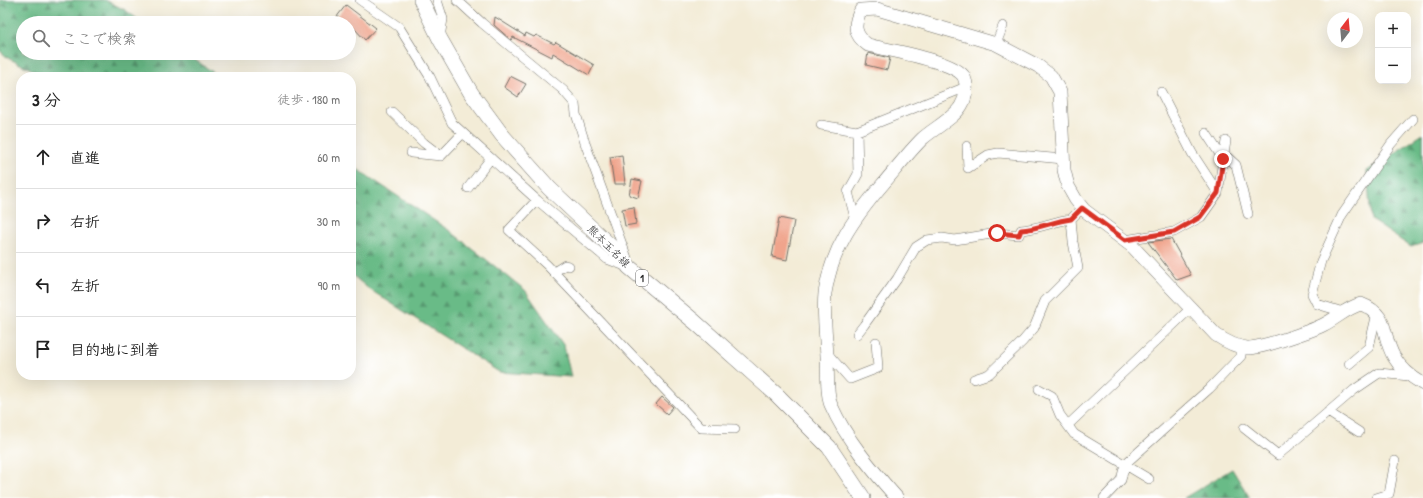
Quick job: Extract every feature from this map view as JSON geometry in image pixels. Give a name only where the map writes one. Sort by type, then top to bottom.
[{"type":"main road","name":"熊本玉名線","points":[[421,0],[440,39],[471,93],[502,135],[549,188],[619,254],[629,268],[695,322],[777,395],[829,447],[863,498]]},
{"type":"street","points":[[360,0],[399,27],[430,76],[452,123],[537,200],[607,260],[629,268]]},
{"type":"street","points":[[437,0],[443,18],[440,39]]},
{"type":"street","points":[[457,0],[482,24],[563,90],[575,104],[576,114],[585,143],[621,238],[629,268]]},
{"type":"street","points":[[897,498],[872,470],[842,426],[830,403],[825,294],[831,267],[845,232],[855,218],[922,140],[961,108],[965,99],[966,87],[964,77],[958,70],[944,63],[868,45],[860,40],[855,30],[856,20],[861,10],[877,9],[996,44],[1038,66],[1051,76],[1060,92],[1063,159],[1068,186],[1082,208],[1133,247],[1216,335],[1230,344],[1241,347],[1247,348],[1260,346],[1323,325],[1343,312],[1361,304],[1377,313],[1393,356],[1409,376],[1423,384]]},
{"type":"street","points":[[996,44],[1003,26]]},
{"type":"street","points":[[821,125],[858,131],[966,87]]},
{"type":"street","points":[[1161,92],[1192,154],[1218,193]]},
{"type":"street","points":[[392,112],[424,143],[441,156]]},
{"type":"street","points":[[1343,312],[1318,304],[1312,294],[1321,261],[1342,214],[1391,144],[1413,119]]},
{"type":"street","points":[[855,218],[848,192],[858,174],[858,131]]},
{"type":"street","points":[[441,156],[463,132]]},
{"type":"street","points":[[1206,133],[1223,157],[1236,166],[1248,214]]},
{"type":"street","points":[[1125,240],[1174,232],[1200,217],[1218,193],[1226,141]]},
{"type":"street","points":[[967,146],[968,168],[988,155],[998,153],[1063,159]]},
{"type":"street","points":[[412,153],[441,156]]},
{"type":"street","points":[[468,188],[491,158]]},
{"type":"street","points":[[537,200],[509,230],[554,272],[701,428],[735,429]]},
{"type":"street","points":[[857,334],[897,279],[916,247],[927,240],[942,238],[955,240],[997,233],[1019,235],[1021,230],[1034,229],[1059,220],[1071,219],[1082,208]]},
{"type":"street","points":[[974,378],[990,374],[1022,342],[1034,328],[1045,301],[1078,268],[1073,242],[1071,219]]},
{"type":"street","points":[[554,272],[565,265],[569,266]]},
{"type":"street","points":[[1068,425],[1191,308]]},
{"type":"street","points":[[1349,364],[1369,347],[1377,313]]},
{"type":"street","points":[[827,353],[850,379],[878,368],[876,342]]},
{"type":"street","points":[[1104,498],[1121,480],[1125,464],[1209,389],[1241,356],[1241,347]]},
{"type":"street","points":[[1244,428],[1278,455],[1354,390],[1380,373],[1409,376]]},
{"type":"street","points":[[1039,389],[1052,396],[1060,415],[1074,434],[1149,479]]},
{"type":"street","points":[[1328,412],[1359,432]]},
{"type":"street","points":[[1376,498],[1389,494],[1395,460]]},
{"type":"green space","points":[[0,0],[105,0],[133,16],[16,16],[16,60],[195,60],[213,72],[37,72],[8,58],[0,51]]},
{"type":"green space","points":[[1423,134],[1423,243],[1411,247],[1371,220],[1367,171]]},
{"type":"green space","points":[[356,168],[450,231],[525,290],[564,346],[571,377],[499,372],[369,289],[356,278]]},
{"type":"green space","points":[[1232,469],[1250,498],[1184,498]]},
{"type":"building","points":[[346,5],[376,28],[365,40],[356,30],[356,16],[337,16]]},
{"type":"building","points":[[495,17],[525,36],[526,33],[534,37],[536,35],[554,44],[556,42],[594,65],[589,75],[553,53],[552,57],[513,37],[511,40],[494,25]]},
{"type":"building","points":[[868,53],[890,58],[887,70],[866,65]]},
{"type":"building","points":[[510,76],[526,84],[518,97],[504,87]]},
{"type":"building","points":[[622,155],[625,184],[614,184],[610,157]]},
{"type":"building","points":[[632,179],[642,181],[638,198],[629,195]]},
{"type":"building","points":[[634,207],[636,224],[625,226],[622,209]]},
{"type":"building","points":[[779,218],[794,221],[787,260],[772,257]]},
{"type":"building","points":[[1171,239],[1191,275],[1177,280],[1148,242]]},
{"type":"building","points":[[662,397],[673,407],[667,414],[656,404]]},
{"type":"route","points":[[997,233],[1019,235],[1021,230],[1034,229],[1059,220],[1071,219],[1082,208],[1125,240],[1174,232],[1200,217],[1218,193],[1223,159]]}]
